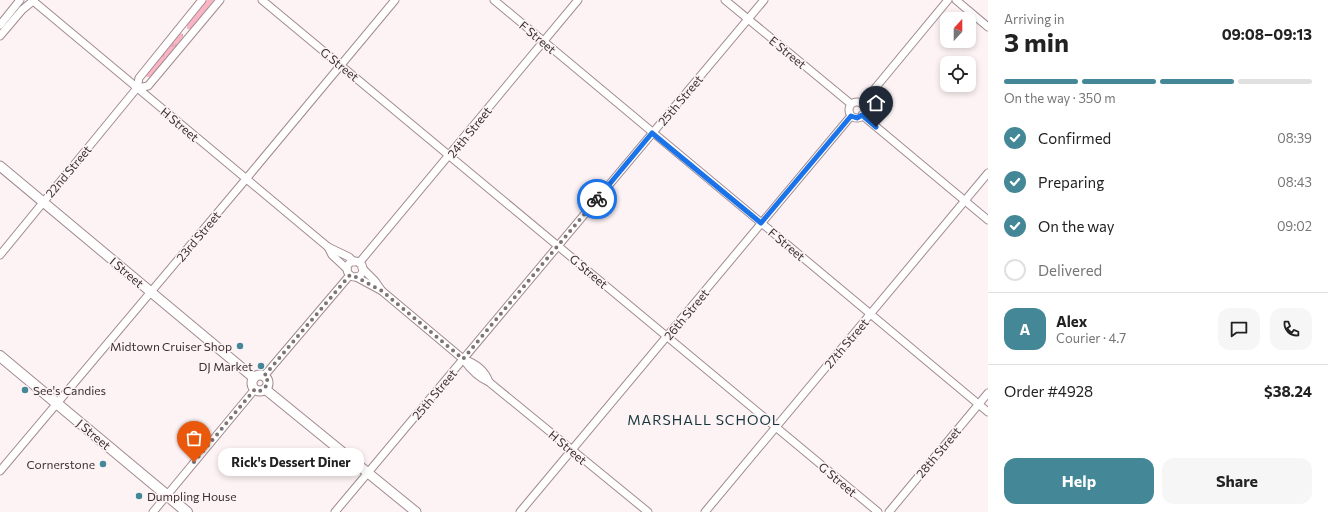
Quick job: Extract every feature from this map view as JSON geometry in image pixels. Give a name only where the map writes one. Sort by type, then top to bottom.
[{"type":"main road","name":"J Street","points":[[0,356],[187,512]]},
{"type":"street","points":[[0,25],[20,0]]},
{"type":"street","points":[[0,36],[22,10],[33,0]]},
{"type":"street","name":"H Street","points":[[33,0],[328,247],[349,257],[359,264],[382,291]]},
{"type":"street","name":"22nd Street","points":[[138,88],[138,78],[202,0]]},
{"type":"street","name":"22nd Street","points":[[0,254],[138,88],[148,86],[220,0]]},
{"type":"street","name":"G Street","points":[[262,0],[341,64],[449,156],[878,512]]},
{"type":"street","name":"23rd Street","points":[[0,471],[246,179],[394,0]]},
{"type":"street","name":"F Street","points":[[494,0],[988,412]]},
{"type":"street","name":"24th Street","points":[[359,264],[578,0]]},
{"type":"street","name":"E Street","points":[[725,0],[851,104]]},
{"type":"street","name":"25th Street","points":[[335,512],[764,0]]},
{"type":"street","points":[[862,104],[948,0]]},
{"type":"street","points":[[956,0],[988,27]]},
{"type":"street","points":[[856,102],[862,104],[864,110],[862,115],[857,118],[851,116],[849,110],[851,104],[856,102]]},
{"type":"street","points":[[862,115],[988,220]]},
{"type":"street","name":"26th Street","points":[[520,512],[851,116]]},
{"type":"street","name":"I Street","points":[[0,166],[254,378]]},
{"type":"street","name":"27th Street","points":[[705,512],[988,174]]},
{"type":"street","name":"H Street","points":[[328,247],[332,255],[351,274],[382,291],[463,359],[469,368],[482,379],[489,382],[648,512]]},
{"type":"street","points":[[264,376],[351,274],[362,273],[359,264],[348,265],[351,274]]},
{"type":"street","points":[[259,375],[264,376],[268,381],[265,388],[260,391],[255,389],[252,384],[254,378],[259,375]]},
{"type":"street","points":[[265,388],[416,512]]},
{"type":"street","points":[[153,512],[255,389]]},
{"type":"street","name":"28th Street","points":[[889,512],[988,393]]},
{"type":"green space","points":[[207,0],[214,0],[191,29],[187,29],[187,25]]},
{"type":"green space","points":[[179,33],[183,34],[183,37],[151,77],[147,77],[145,74]]},
{"type":"way so far","points":[[194,462],[255,389],[260,391],[267,386],[268,381],[264,376],[350,275],[382,291],[463,359],[473,349],[597,199]]},
{"type":"place","name":"Midtown Cruiser Shop","points":[[240,346]]},
{"type":"place","name":"DJ Market","points":[[261,366]]},
{"type":"place","name":"See's Candies","points":[[25,390]]},
{"type":"place","name":"Rick's Dessert Diner","points":[[194,462]]},
{"type":"place","name":"Cornerstone","points":[[103,464]]},
{"type":"place","name":"Dumpling House","points":[[139,496]]},
{"type":"district","name":"MARSHALL SCHOOL","points":[[704,419]]},
{"type":"route","points":[[597,199],[652,133],[761,223],[851,116],[857,118],[862,115],[876,127]]}]
